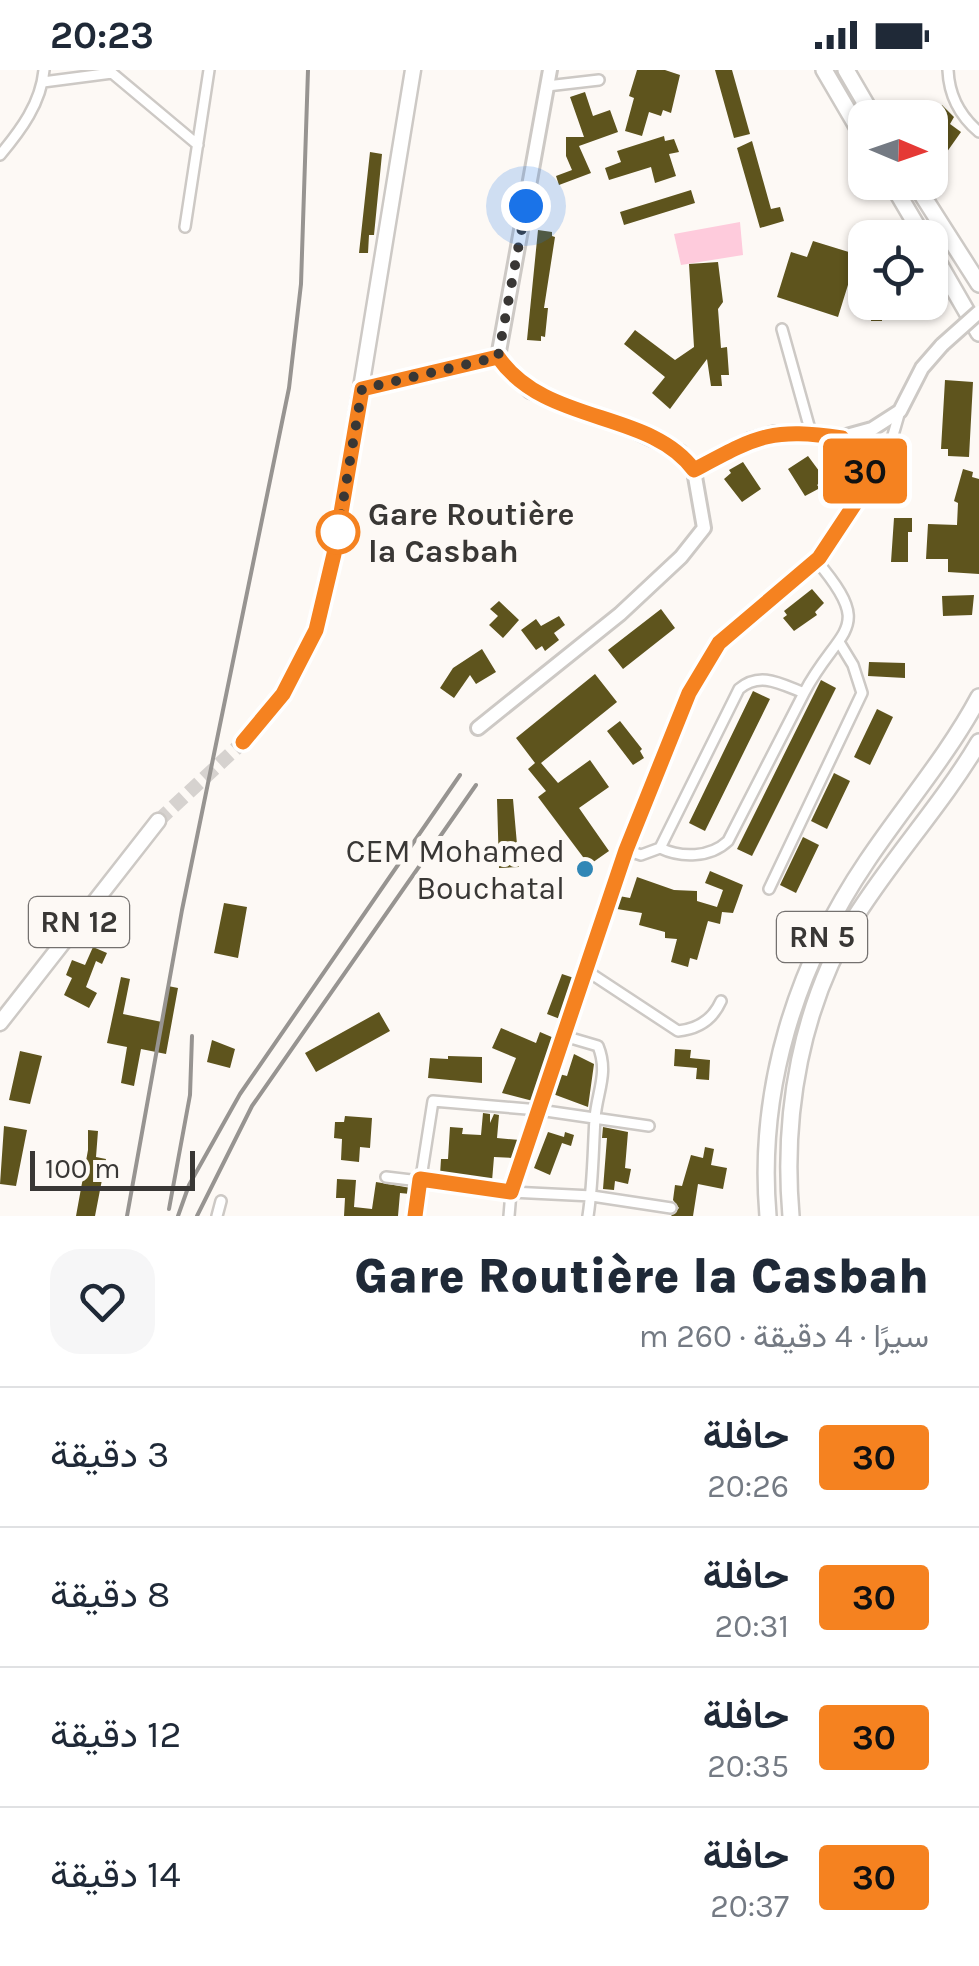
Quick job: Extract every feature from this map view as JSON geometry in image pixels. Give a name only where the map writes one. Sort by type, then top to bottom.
[{"type":"highway","points":[[824,70],[848,111]]},
{"type":"highway","points":[[846,70],[864,100]]},
{"type":"highway","points":[[925,200],[979,284]]},
{"type":"highway","points":[[948,279],[979,332]]},
{"type":"highway","name":"RN 5","points":[[768,1216],[765,1153],[770,1101],[780,1049],[798,990],[843,898],[946,752],[979,697]]},
{"type":"highway","name":"RN 5","points":[[791,1216],[788,1156],[792,1103],[800,1056],[818,998],[856,916],[979,742]]},
{"type":"main road","points":[[243,742],[283,694],[316,630],[334,554],[414,70]]},
{"type":"main road","name":"RN 12","points":[[0,1023],[158,821]]},
{"type":"street","points":[[0,155],[42,93],[44,70]]},
{"type":"street","points":[[185,227],[209,70]]},
{"type":"street","points":[[498,357],[550,70]]},
{"type":"street","points":[[948,70],[955,102],[979,132]]},
{"type":"street","points":[[42,82],[112,73],[198,145]]},
{"type":"street","points":[[547,86],[598,80]]},
{"type":"street","points":[[509,1216],[511,1192],[626,850],[689,693],[719,643],[816,560],[889,448],[900,411],[922,368],[979,312]]},
{"type":"street","points":[[782,329],[811,433]]},
{"type":"street","points":[[362,389],[498,357]]},
{"type":"street","points":[[478,728],[620,614],[704,528],[694,470],[680,452],[622,425],[530,391],[498,357]]},
{"type":"street","points":[[694,470],[750,440],[775,433],[842,438],[872,429],[900,411]]},
{"type":"street","points":[[842,438],[863,463],[868,484]]},
{"type":"street","points":[[626,850],[641,854],[660,848],[676,856],[712,852],[728,841],[818,666],[839,642],[848,620],[845,598],[816,560]]},
{"type":"street","points":[[769,889],[862,693],[839,642]]},
{"type":"street","points":[[660,848],[739,690],[753,680],[766,679],[804,693]]},
{"type":"street","points":[[587,971],[678,1031],[704,1023],[716,1013],[721,1001]]},
{"type":"street","points":[[564,1036],[598,1046],[601,1052],[603,1085],[595,1117],[588,1216]]},
{"type":"street","points":[[415,1216],[432,1101],[539,1110],[649,1126]]},
{"type":"street","points":[[386,1177],[511,1192],[592,1196],[671,1208]]},
{"type":"street","points":[[218,1216],[221,1201]]},
{"type":"shaded area","points":[[740,222],[743,255],[681,265],[674,234]]},
{"type":"building","points":[[637,70],[665,70],[680,75],[671,113],[663,110],[661,116],[649,112],[642,136],[625,131]]},
{"type":"building","points":[[715,70],[732,70],[750,134],[734,138]]},
{"type":"building","points":[[585,92],[593,116],[610,110],[618,132],[579,146],[591,173],[559,185],[556,176],[572,170],[566,156],[566,137],[584,137],[570,97]]},
{"type":"building","points":[[948,111],[954,117],[950,124],[961,132],[948,150]]},
{"type":"building","points":[[664,136],[665,141],[674,139],[679,152],[669,154],[676,176],[655,183],[651,167],[609,180],[605,168],[621,162],[617,151]]},
{"type":"building","points":[[752,141],[771,209],[780,207],[784,221],[760,228],[737,148]]},
{"type":"building","points":[[370,152],[382,154],[374,235],[369,235],[368,253],[359,253]]},
{"type":"building","points":[[691,190],[695,203],[624,225],[620,212]]},
{"type":"building","points":[[538,230],[552,232],[555,237],[544,308],[548,308],[545,337],[541,336],[541,341],[527,340]]},
{"type":"building","points":[[813,241],[848,252],[848,285],[838,317],[777,297],[791,252],[807,257]]},
{"type":"building","points":[[718,262],[723,302],[718,309],[721,348],[727,347],[729,375],[721,375],[722,386],[711,386],[707,359],[670,409],[652,393],[665,377],[624,344],[635,330],[675,360],[694,347],[689,264]]},
{"type":"building","points":[[945,380],[973,382],[969,457],[948,456],[948,449],[941,449]]},
{"type":"building","points":[[808,456],[825,479],[817,485],[820,488],[805,496],[788,469]]},
{"type":"building","points":[[743,462],[761,489],[742,502],[724,479],[731,473],[729,470]]},
{"type":"building","points":[[963,469],[979,479],[979,574],[948,572],[948,559],[926,559],[928,524],[957,525],[958,503],[954,501]]},
{"type":"building","points":[[894,518],[912,518],[908,562],[891,562]]},
{"type":"building","points":[[812,589],[824,603],[815,612],[817,615],[794,631],[783,618],[787,615],[784,611]]},
{"type":"building","points":[[974,595],[972,615],[943,616],[942,596]]},
{"type":"building","points":[[499,601],[519,620],[503,638],[489,625],[498,616],[490,609]]},
{"type":"building","points":[[661,609],[675,628],[623,669],[608,650]]},
{"type":"building","points":[[559,616],[565,625],[554,633],[559,640],[545,651],[542,646],[536,650],[521,630],[536,619],[541,626]]},
{"type":"building","points":[[482,649],[496,672],[476,684],[470,675],[454,698],[440,688],[453,668]]},
{"type":"building","points":[[869,662],[905,663],[905,678],[868,676]]},
{"type":"building","points":[[595,674],[617,702],[541,763],[558,783],[590,760],[609,787],[579,808],[609,851],[589,865],[538,797],[546,791],[528,769],[535,763],[516,738]]},
{"type":"building","points":[[821,680],[836,688],[752,856],[737,849]]},
{"type":"building","points":[[753,691],[770,699],[705,831],[689,823]]},
{"type":"building","points":[[877,709],[893,717],[870,765],[854,757]]},
{"type":"building","points":[[620,721],[642,749],[644,758],[633,765],[607,731]]},
{"type":"building","points":[[834,773],[850,781],[827,829],[811,821]]},
{"type":"building","points":[[497,799],[513,799],[519,867],[499,868]]},
{"type":"building","points":[[803,837],[819,845],[796,893],[780,885]]},
{"type":"building","points":[[710,871],[743,885],[733,913],[722,912],[720,924],[708,921],[697,960],[690,958],[688,967],[671,962],[677,939],[665,938],[665,932],[639,925],[642,913],[617,909],[619,896],[630,898],[637,877],[674,890],[697,891],[697,901],[717,907],[723,890],[705,883]]},
{"type":"building","points":[[224,903],[247,907],[238,958],[214,953]]},
{"type":"building","points":[[93,947],[107,953],[102,964],[96,961],[86,987],[97,993],[89,1008],[64,995],[72,978],[66,975],[72,960],[85,965]]},
{"type":"building","points":[[562,974],[574,978],[560,1019],[547,1014]]},
{"type":"building","points":[[121,977],[130,979],[123,1014],[162,1022],[168,986],[178,988],[166,1054],[141,1049],[134,1086],[121,1083],[127,1047],[107,1043]]},
{"type":"building","points":[[379,1012],[390,1031],[316,1072],[305,1053]]},
{"type":"building","points":[[501,1028],[536,1043],[540,1032],[554,1038],[533,1101],[502,1093],[516,1058],[492,1048]]},
{"type":"building","points":[[212,1040],[235,1049],[230,1068],[207,1062]]},
{"type":"building","points":[[675,1049],[691,1050],[690,1058],[710,1060],[709,1080],[696,1079],[697,1068],[674,1066]]},
{"type":"building","points":[[20,1051],[42,1056],[30,1104],[9,1100]]},
{"type":"building","points":[[574,1054],[594,1064],[588,1107],[553,1094],[559,1074],[567,1076]]},
{"type":"building","points":[[482,1057],[482,1083],[428,1078],[430,1058]]},
{"type":"building","points":[[483,1113],[490,1114],[490,1123],[494,1114],[499,1115],[497,1138],[520,1140],[514,1158],[494,1157],[492,1181],[440,1175],[441,1159],[448,1159],[450,1127],[463,1128],[462,1134],[481,1135]]},
{"type":"building","points":[[345,1116],[372,1118],[370,1148],[360,1147],[359,1162],[341,1160],[342,1139],[334,1138],[335,1122],[344,1122]]},
{"type":"building","points":[[4,1126],[27,1130],[16,1186],[0,1184]]},
{"type":"building","points":[[603,1127],[628,1132],[628,1184],[615,1181],[614,1190],[603,1189],[607,1138],[602,1138]]},
{"type":"building","points":[[88,1130],[98,1131],[96,1157],[106,1159],[95,1216],[76,1216],[88,1150]]},
{"type":"building","points":[[548,1132],[564,1137],[565,1132],[574,1135],[571,1146],[562,1143],[550,1175],[534,1168]]},
{"type":"building","points":[[705,1147],[714,1149],[711,1165],[727,1168],[723,1189],[698,1184],[693,1216],[671,1216],[679,1208],[673,1200],[675,1185],[682,1186],[691,1155],[703,1158]]},
{"type":"building","points":[[337,1179],[356,1180],[354,1207],[372,1209],[376,1182],[411,1188],[410,1194],[400,1193],[398,1216],[344,1216],[345,1198],[336,1198]]},
{"type":"tunnel","points":[[158,821],[243,742]]},
{"type":"railway","points":[[127,1216],[182,910],[289,388],[301,284],[308,70]]},
{"type":"railway","points":[[178,1216],[189,1185],[240,1094],[460,775]]},
{"type":"railway","points":[[197,1216],[252,1106],[476,785]]},
{"type":"railway","points":[[169,1209],[190,1095],[192,1036]]},
{"type":"bus line","name":"30","points":[[243,742],[283,694],[316,630],[334,554],[362,389],[498,357],[530,391],[622,425],[680,452],[694,470],[750,440],[775,433],[842,438],[863,463],[868,484],[819,558],[719,643],[689,693],[626,850],[511,1192],[420,1179],[415,1216]]},
{"type":"place","name":"Gare Routière la Casbah","points":[[338,532]]},
{"type":"place","name":"CEM Mohamed Bouchatal","points":[[585,869]]},
{"type":"route","points":[[338,532],[362,389],[498,357],[526,206]]}]
